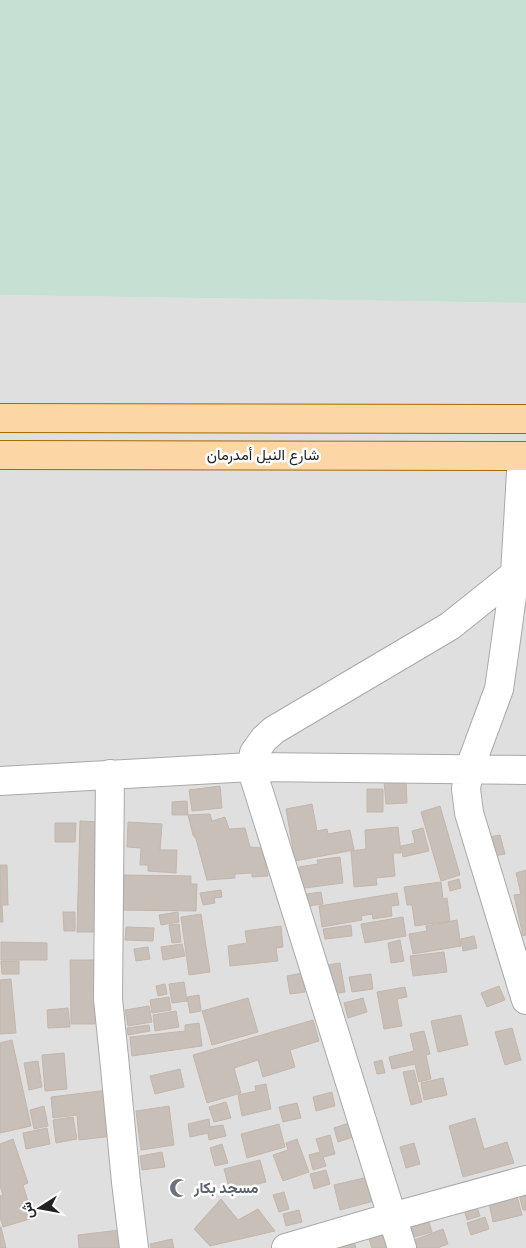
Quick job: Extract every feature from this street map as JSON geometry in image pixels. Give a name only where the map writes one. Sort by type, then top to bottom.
[{"type":"main road","points":[[0,418],[526,419]]},
{"type":"main road","name":"شارع النيل أمدرمان","points":[[0,454],[524,456]]},
{"type":"street","points":[[524,456],[515,574],[499,689],[469,770],[466,789],[469,813],[526,1000]]},
{"type":"street","points":[[402,1248],[252,767],[254,753],[264,739],[274,730],[450,626],[515,574]]},
{"type":"street","points":[[0,781],[252,767],[526,770]]},
{"type":"street","points":[[110,774],[108,999],[134,1248]]},
{"type":"street","points":[[286,1248],[526,1180]]},
{"type":"shaded area","points":[[0,295],[526,303],[526,1248],[0,1248]]},
{"type":"green space","points":[[0,0],[526,0],[526,303],[0,295]]},
{"type":"building","points":[[406,780],[407,803],[386,804],[384,781]]},
{"type":"building","points":[[220,786],[222,808],[192,811],[189,790]]},
{"type":"building","points":[[367,789],[383,789],[383,812],[367,812]]},
{"type":"building","points":[[187,801],[188,815],[172,815],[172,802]]},
{"type":"building","points":[[312,804],[317,831],[327,829],[328,834],[350,830],[354,850],[295,861],[286,809]]},
{"type":"building","points":[[440,806],[460,875],[441,881],[421,812]]},
{"type":"building","points":[[210,814],[212,821],[225,817],[229,829],[245,828],[250,847],[262,848],[268,876],[252,877],[252,873],[235,874],[235,878],[207,880],[188,815]]},
{"type":"building","points":[[80,821],[101,822],[97,932],[77,932]]},
{"type":"building","points":[[128,822],[162,824],[160,850],[177,850],[176,873],[148,871],[148,865],[140,865],[141,848],[127,847]]},
{"type":"building","points":[[55,823],[76,823],[75,842],[55,842]]},
{"type":"building","points":[[398,827],[401,853],[393,853],[395,876],[376,878],[377,885],[354,887],[351,851],[366,849],[365,830]]},
{"type":"building","points":[[423,828],[429,851],[403,857],[401,846],[415,843],[412,831]]},
{"type":"building","points":[[500,835],[505,854],[493,856],[489,837]]},
{"type":"building","points":[[340,857],[343,883],[297,889],[296,877],[300,876],[299,867],[318,864],[317,860]]},
{"type":"building","points":[[0,865],[7,865],[8,905],[2,905],[3,922],[0,922]]},
{"type":"building","points":[[526,870],[526,935],[523,936],[514,895],[521,894],[516,873]]},
{"type":"building","points":[[124,875],[191,876],[191,884],[197,884],[196,911],[120,910],[120,898],[123,897]]},
{"type":"building","points":[[459,879],[461,888],[450,891],[448,882]]},
{"type":"building","points":[[441,882],[443,899],[447,898],[450,921],[415,926],[412,905],[407,905],[404,887]]},
{"type":"building","points":[[221,890],[222,897],[214,898],[215,903],[203,905],[200,893]]},
{"type":"building","points":[[321,892],[323,904],[301,907],[300,895]]},
{"type":"building","points":[[397,893],[399,905],[391,906],[392,916],[373,919],[372,914],[361,916],[362,920],[322,927],[319,906]]},
{"type":"building","points":[[63,912],[75,912],[75,931],[64,931]]},
{"type":"building","points":[[178,912],[179,922],[161,925],[159,915]]},
{"type":"building","points":[[201,914],[210,972],[189,975],[181,917]]},
{"type":"building","points":[[403,917],[406,936],[365,943],[361,924]]},
{"type":"building","points":[[457,920],[461,946],[413,954],[409,934],[427,931],[426,926]]},
{"type":"building","points":[[179,924],[181,942],[172,943],[169,925]]},
{"type":"building","points":[[351,925],[352,936],[325,939],[323,929]]},
{"type":"building","points":[[281,926],[283,947],[276,948],[278,961],[230,966],[228,946],[247,943],[245,931]]},
{"type":"building","points":[[126,927],[154,928],[153,941],[125,940]]},
{"type":"building","points":[[474,936],[477,948],[463,951],[461,939]]},
{"type":"building","points":[[400,940],[404,961],[391,963],[388,943]]},
{"type":"building","points":[[1,942],[47,943],[47,960],[1,960]]},
{"type":"building","points":[[182,944],[185,956],[163,960],[161,947]]},
{"type":"building","points":[[148,947],[150,959],[136,961],[134,949]]},
{"type":"building","points":[[444,952],[447,972],[413,976],[410,956]]},
{"type":"building","points":[[70,960],[95,960],[95,1024],[71,1024]]},
{"type":"building","points":[[1,961],[19,961],[19,974],[2,974]]},
{"type":"building","points":[[340,963],[345,992],[332,994],[327,965]]},
{"type":"building","points":[[302,973],[305,992],[290,994],[287,976]]},
{"type":"building","points":[[371,974],[373,989],[352,992],[349,977]]},
{"type":"building","points":[[11,979],[16,1033],[0,1034],[0,980]]},
{"type":"building","points":[[184,982],[187,1001],[172,1003],[169,984]]},
{"type":"building","points":[[165,984],[167,994],[158,996],[156,986]]},
{"type":"building","points":[[499,986],[505,1000],[487,1007],[481,993]]},
{"type":"building","points":[[405,987],[407,997],[397,999],[402,1026],[384,1029],[377,992]]},
{"type":"building","points":[[199,995],[201,1011],[190,1013],[187,997]]},
{"type":"building","points":[[169,997],[171,1010],[152,1013],[150,1000]]},
{"type":"building","points":[[248,998],[258,1032],[212,1045],[202,1011]]},
{"type":"building","points":[[363,998],[367,1012],[348,1018],[344,1003]]},
{"type":"building","points":[[149,1006],[152,1022],[128,1026],[125,1010]]},
{"type":"building","points":[[68,1008],[70,1027],[48,1028],[47,1010]]},
{"type":"building","points":[[176,1011],[179,1027],[155,1031],[153,1015]]},
{"type":"building","points":[[461,1015],[468,1045],[438,1052],[431,1021]]},
{"type":"building","points":[[313,1020],[319,1041],[290,1050],[295,1067],[263,1077],[258,1060],[234,1068],[241,1093],[207,1103],[193,1055]]},
{"type":"building","points":[[199,1023],[202,1046],[132,1056],[130,1037],[185,1031],[185,1025]]},
{"type":"building","points":[[149,1025],[150,1031],[128,1035],[127,1028]]},
{"type":"building","points":[[512,1028],[521,1060],[505,1065],[495,1032]]},
{"type":"building","points":[[424,1031],[430,1054],[426,1055],[431,1079],[419,1082],[415,1064],[392,1069],[389,1057],[414,1051],[410,1034]]},
{"type":"building","points":[[12,1040],[31,1126],[0,1133],[0,1043]]},
{"type":"building","points":[[64,1053],[67,1089],[45,1091],[42,1055]]},
{"type":"building","points":[[382,1060],[385,1073],[377,1074],[374,1062]]},
{"type":"building","points":[[38,1061],[42,1087],[29,1090],[24,1063]]},
{"type":"building","points":[[180,1069],[184,1087],[155,1094],[150,1076]]},
{"type":"building","points":[[414,1070],[422,1102],[411,1105],[403,1072]]},
{"type":"building","points":[[443,1078],[447,1095],[424,1100],[421,1083]]},
{"type":"building","points":[[266,1084],[271,1109],[242,1116],[238,1095],[256,1091],[255,1086]]},
{"type":"building","points":[[108,1090],[113,1136],[79,1140],[77,1115],[53,1118],[51,1097]]},
{"type":"building","points":[[332,1092],[335,1106],[316,1111],[313,1097]]},
{"type":"building","points":[[226,1102],[231,1118],[214,1122],[209,1107]]},
{"type":"building","points":[[297,1103],[301,1118],[283,1122],[279,1107]]},
{"type":"building","points":[[44,1106],[48,1126],[34,1129],[30,1110]]},
{"type":"building","points":[[169,1106],[174,1145],[141,1150],[136,1111]]},
{"type":"building","points":[[73,1117],[77,1139],[56,1143],[53,1120]]},
{"type":"building","points":[[475,1118],[484,1149],[507,1142],[514,1163],[463,1177],[449,1126]]},
{"type":"building","points":[[209,1119],[210,1127],[223,1125],[226,1136],[209,1140],[208,1133],[190,1137],[188,1124]]},
{"type":"building","points":[[349,1123],[353,1137],[338,1142],[334,1128]]},
{"type":"building","points":[[279,1124],[285,1147],[247,1158],[241,1134]]},
{"type":"building","points":[[47,1128],[50,1144],[26,1149],[23,1133]]},
{"type":"building","points":[[330,1135],[335,1154],[323,1157],[326,1166],[313,1170],[309,1155],[320,1152],[316,1139]]},
{"type":"building","points":[[13,1139],[28,1183],[23,1185],[33,1218],[3,1227],[0,1217],[0,1196],[3,1195],[0,1186],[0,1144]]},
{"type":"building","points":[[297,1139],[309,1172],[283,1181],[273,1155],[288,1150],[286,1143]]},
{"type":"building","points":[[414,1143],[420,1164],[406,1168],[400,1147]]},
{"type":"building","points":[[222,1144],[228,1163],[215,1166],[210,1148]]},
{"type":"building","points":[[162,1152],[165,1167],[142,1170],[140,1156]]},
{"type":"building","points":[[260,1160],[266,1182],[230,1191],[224,1169]]},
{"type":"building","points":[[326,1170],[330,1184],[314,1189],[310,1174]]},
{"type":"building","points":[[368,1177],[374,1201],[340,1210],[334,1185]]},
{"type":"building","points":[[526,1189],[526,1210],[523,1210],[518,1191]]},
{"type":"building","points":[[284,1192],[289,1209],[279,1212],[273,1195]]},
{"type":"building","points":[[517,1196],[522,1215],[493,1222],[489,1203]]},
{"type":"building","points":[[221,1199],[238,1220],[258,1209],[275,1231],[210,1246],[194,1229]]},
{"type":"building","points":[[475,1201],[480,1216],[467,1220],[463,1205]]},
{"type":"building","points":[[299,1210],[302,1222],[286,1226],[283,1214]]},
{"type":"building","points":[[427,1215],[432,1232],[414,1237],[409,1220]]},
{"type":"building","points":[[485,1217],[489,1229],[471,1235],[467,1223]]},
{"type":"building","points":[[1,1227],[6,1248],[0,1248]]},
{"type":"building","points":[[383,1227],[390,1248],[372,1248],[367,1233]]},
{"type":"building","points":[[443,1229],[448,1244],[437,1248],[417,1248],[414,1240]]},
{"type":"building","points":[[120,1230],[122,1248],[79,1248],[78,1235]]},
{"type":"building","points":[[351,1233],[356,1248],[328,1248]]},
{"type":"building","points":[[172,1239],[174,1248],[151,1248],[150,1244]]},
{"type":"place","name":"مسجد بكار","points":[[179,1188]]}]
